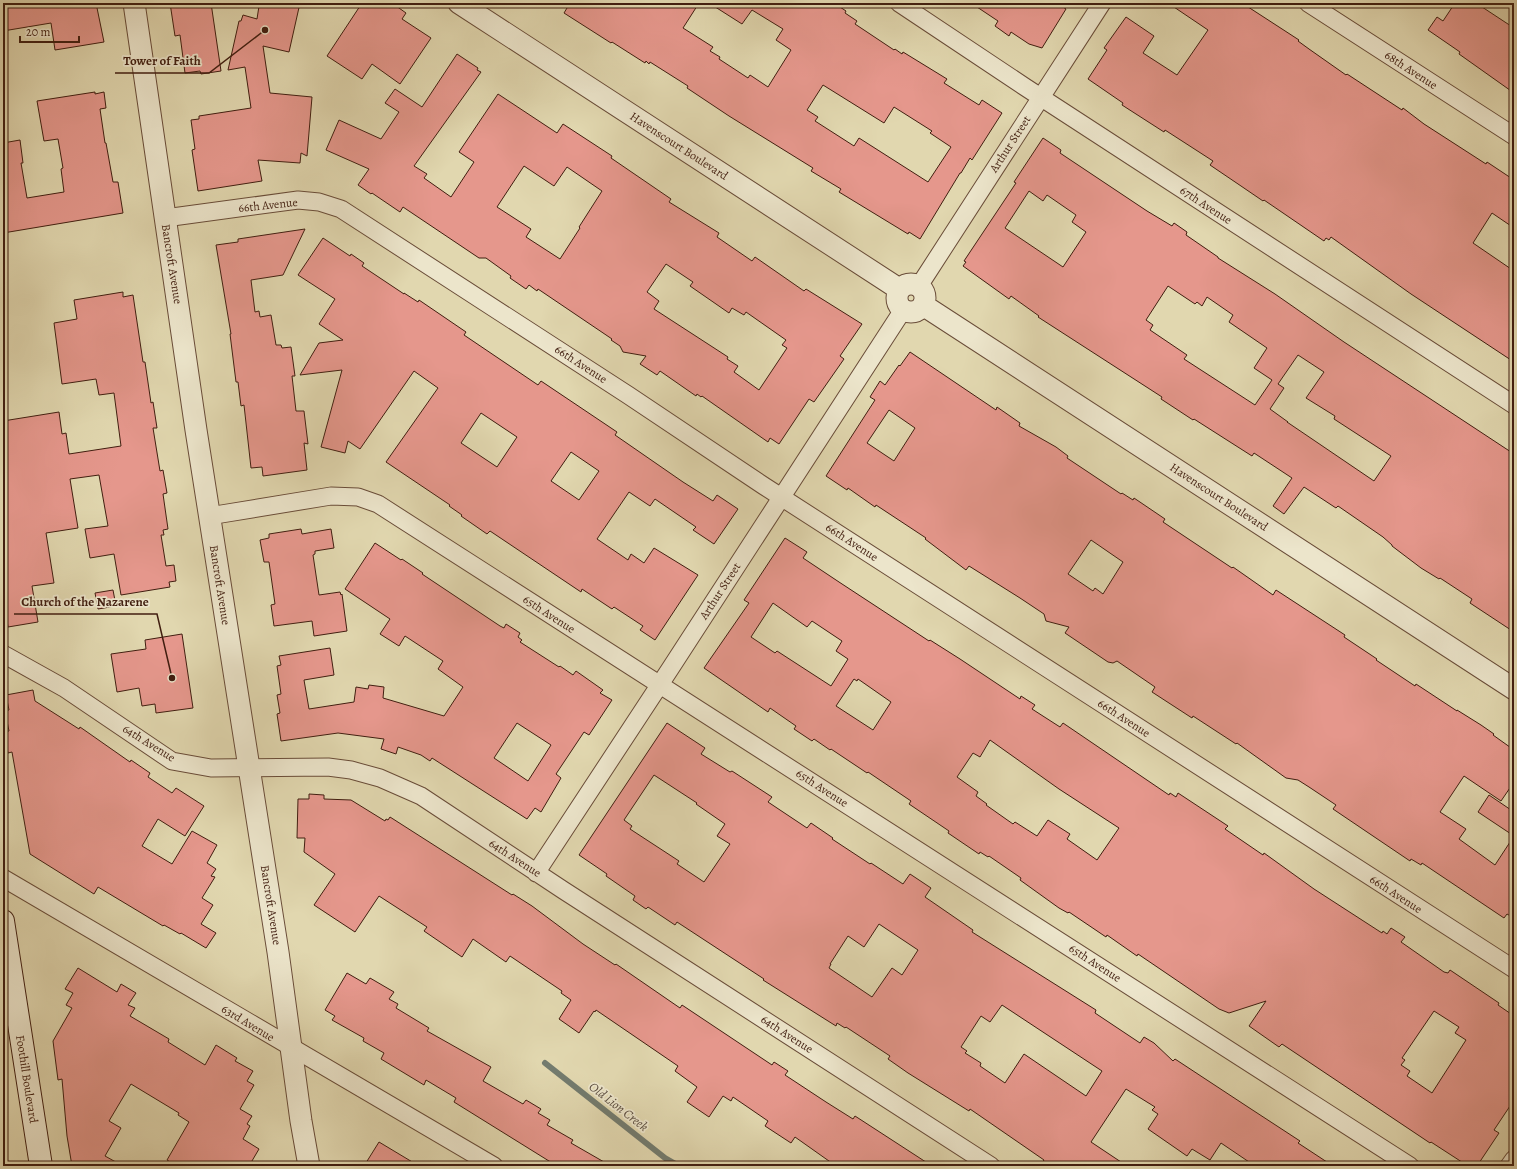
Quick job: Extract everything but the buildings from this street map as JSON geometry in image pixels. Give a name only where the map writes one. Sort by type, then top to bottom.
[{"type":"main road","name":"Foothill Boulevard","points":[[3,921],[41,1166]]},
{"type":"street","name":"Bancroft Avenue","points":[[134,3],[209,516],[250,768],[309,1166]]},
{"type":"street","name":"Havenscourt Boulevard","points":[[459,3],[914,293],[1514,688]]},
{"type":"street","name":"67th Avenue","points":[[899,3],[1040,97],[1514,405]]},
{"type":"street","name":"Arthur Street","points":[[914,293],[1102,3]]},
{"type":"street","name":"68th Avenue","points":[[1308,3],[1514,136]]},
{"type":"street","name":"66th Avenue","points":[[166,218],[298,200],[319,202],[341,209],[781,496],[1514,969]]},
{"type":"street","points":[[903,310],[897,301],[897,295],[914,293]]},
{"type":"street","name":"Arthur Street","points":[[536,873],[660,685],[781,496],[903,310]]},
{"type":"street","name":"65th Avenue","points":[[209,516],[331,496],[358,497],[378,504],[1410,1166]]},
{"type":"street","name":"64th Avenue","points":[[3,654],[64,688],[172,761],[210,768],[328,767],[351,770],[380,778],[421,796],[536,873],[991,1166]]},
{"type":"street","name":"63rd Avenue","points":[[3,878],[494,1166]]},
{"type":"street","points":[[1509,1166],[1514,1158]]},
{"type":"waterway","name":"Old Lion Creek","points":[[545,1063],[665,1158],[679,1166]]},
{"type":"place","name":"Tower of Faith","points":[[265,30]]},
{"type":"place","name":"Church of the Nazarene","points":[[172,678]]}]
